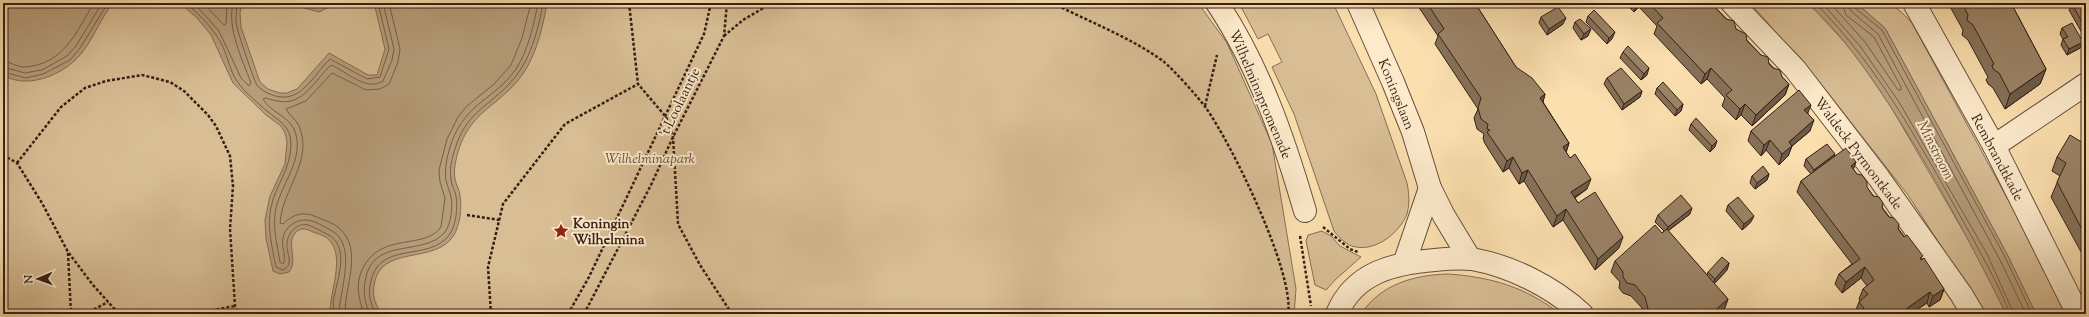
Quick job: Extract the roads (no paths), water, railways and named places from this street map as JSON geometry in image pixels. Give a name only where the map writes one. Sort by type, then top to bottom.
[{"type":"street","name":"Wilhelminapromenade","points":[[1218,3],[1245,50],[1281,132],[1305,211]]},
{"type":"street","name":"Koningslaan","points":[[1358,3],[1410,125],[1430,188],[1444,216],[1470,259]]},
{"type":"street","name":"Waldeck Pyrmontkade","points":[[1732,3],[1795,69],[1870,166],[1961,294],[1973,314]]},
{"type":"street","name":"Rembrandtkade","points":[[1914,3],[1994,146],[2078,314]]},
{"type":"street","points":[[1994,146],[2086,84]]},
{"type":"street","points":[[1396,265],[1430,188]]},
{"type":"street","points":[[1337,314],[1342,303],[1359,284],[1396,265],[1470,259],[1528,278],[1565,300],[1582,314]]},
{"type":"water","points":[[3,3],[113,3],[84,50],[68,66],[47,77],[24,81],[3,75]]},
{"type":"water","points":[[180,3],[242,3],[240,13],[241,27],[260,82],[268,89],[280,93],[287,93],[297,89],[329,53],[368,75],[377,75],[385,49],[374,3],[547,3],[543,25],[536,48],[520,78],[505,94],[478,118],[466,133],[461,143],[455,166],[455,179],[460,194],[461,211],[458,226],[454,235],[445,244],[434,250],[396,259],[386,264],[378,273],[374,286],[374,297],[376,304],[382,314],[330,314],[330,305],[337,265],[334,247],[328,239],[322,235],[309,230],[300,229],[293,237],[293,262],[289,272],[280,274],[273,271],[266,238],[265,220],[270,196],[285,164],[287,142],[285,133],[281,126],[266,115],[233,83],[211,35],[197,18]]},
{"type":"water","points":[[286,3],[337,3],[319,12]]},
{"type":"water","name":"Minstroom","points":[[1809,3],[1856,3],[1885,28],[2008,256],[2036,314],[2006,314],[1951,208],[1891,108],[1853,53],[1825,19]]},
{"type":"place","name":"Koningin Wilhelmina","points":[[561,231]]},
{"type":"park label","name":"Wilhelminapark","points":[[650,158]]}]
